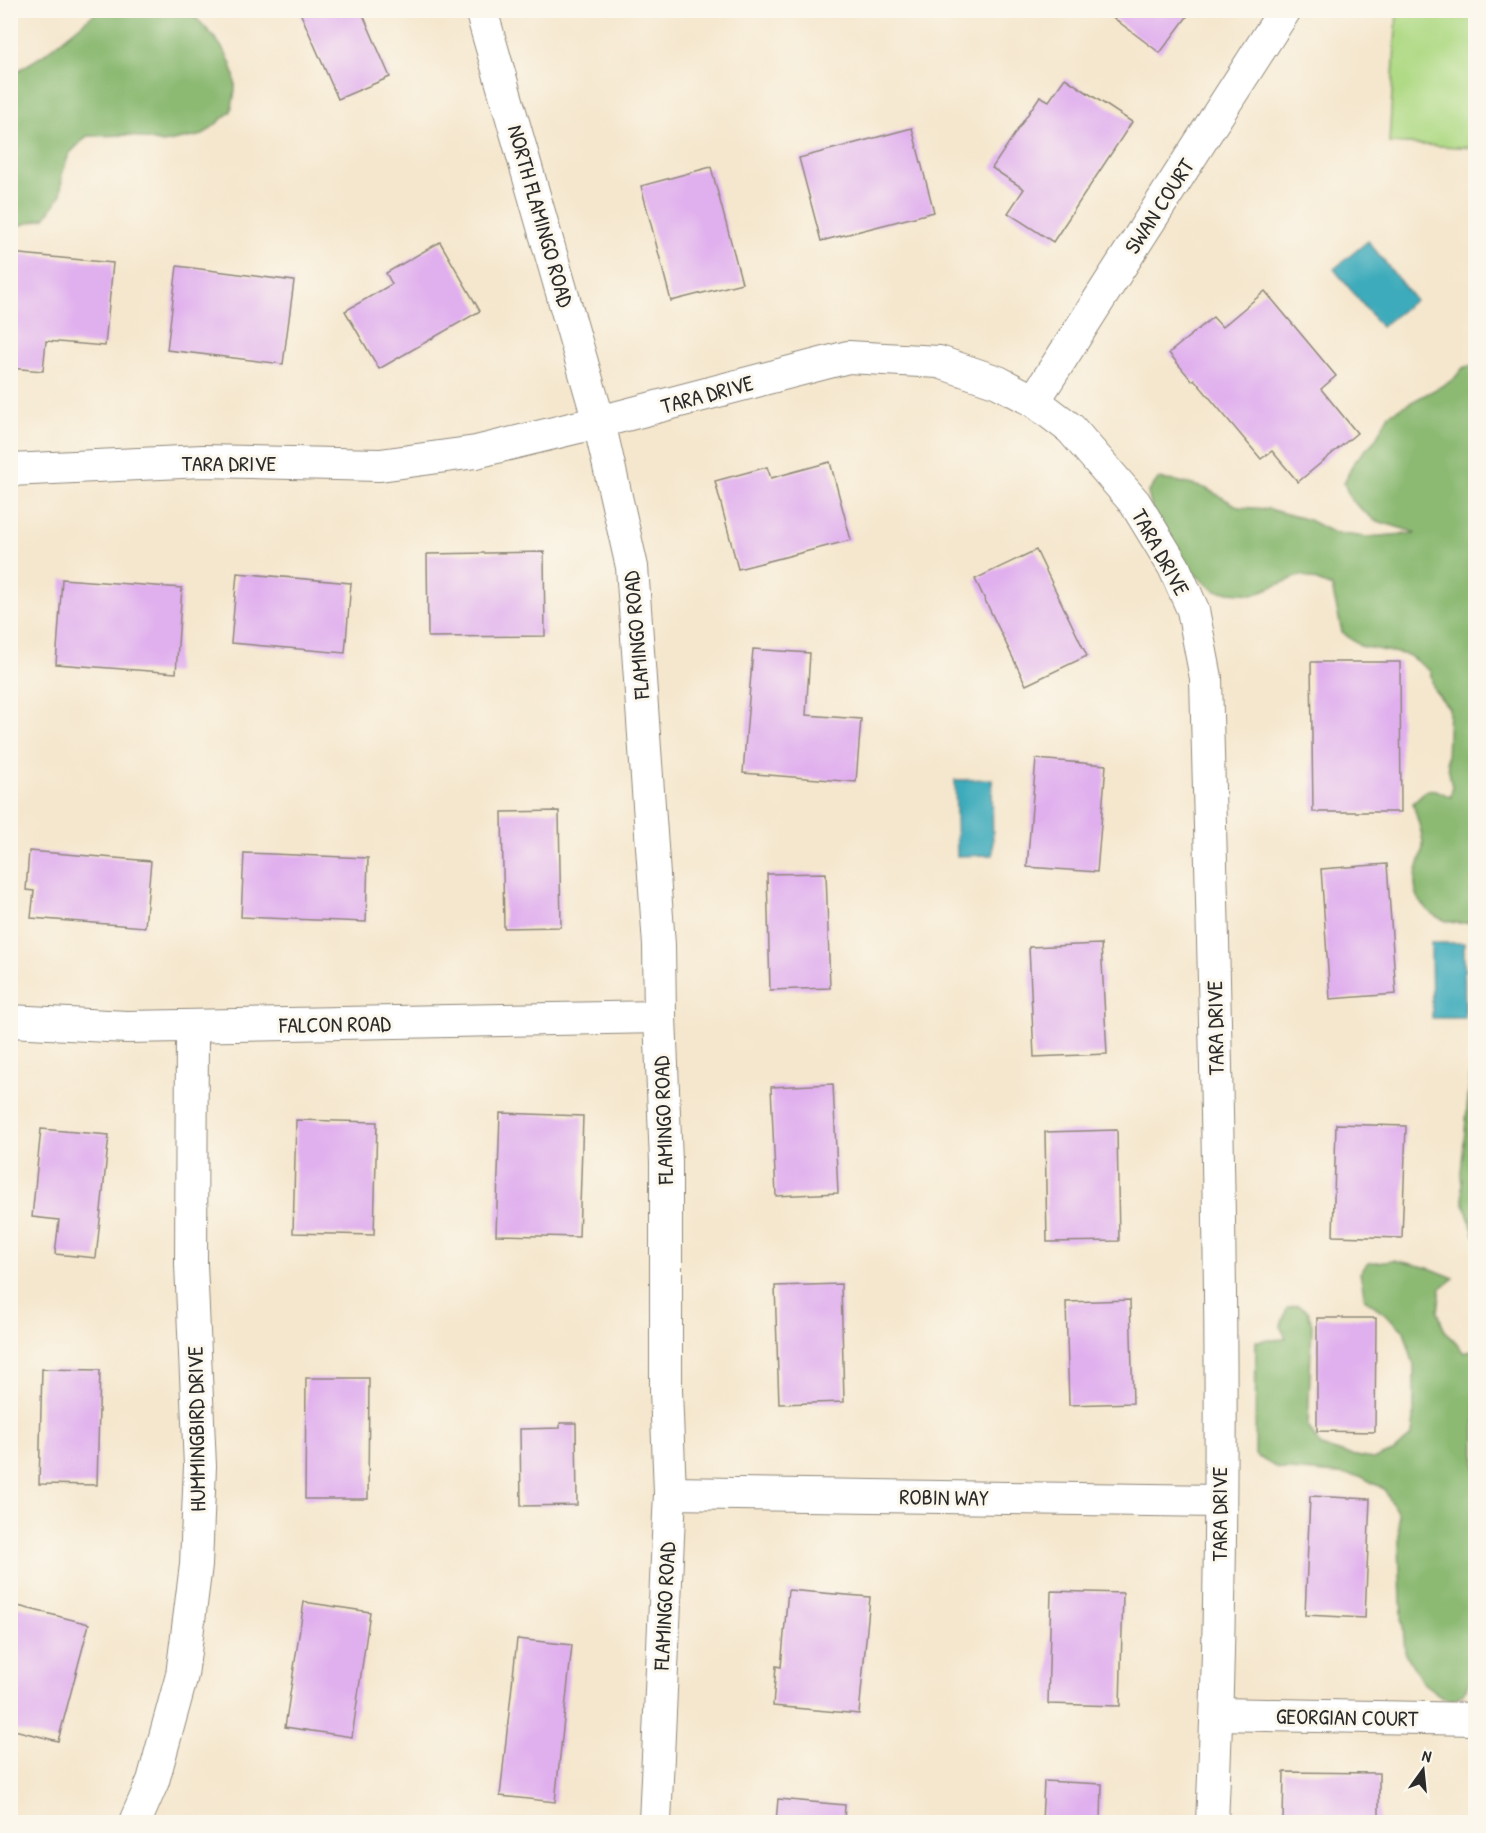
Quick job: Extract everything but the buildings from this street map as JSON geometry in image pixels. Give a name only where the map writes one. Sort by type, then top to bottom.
[{"type":"street","name":"NORTH FLAMINGO ROAD","points":[[481,10],[600,422]]},
{"type":"street","name":"SWAN COURT","points":[[1034,400],[1285,10]]},
{"type":"street","name":"TARA DRIVE","points":[[10,470],[202,461],[380,465],[476,452],[848,357],[939,362],[998,382],[1034,400],[1071,429],[1135,503],[1174,567],[1193,610],[1206,678],[1220,1249],[1218,1714],[1212,1822]]},
{"type":"street","name":"FLAMINGO ROAD","points":[[600,422],[632,567],[659,945],[666,1162],[666,1390],[670,1493],[655,1822]]},
{"type":"street","name":"FALCON ROAD","points":[[10,1021],[127,1027],[660,1017]]},
{"type":"street","name":"HUMMINGBIRD DRIVE","points":[[135,1822],[153,1781],[182,1676],[196,1565],[200,1466],[191,1264],[192,1026]]},
{"type":"street","name":"ROBIN WAY","points":[[670,1493],[1219,1501]]},
{"type":"street","name":"GEORGIAN COURT","points":[[1218,1714],[1476,1719]]},
{"type":"green space","points":[[186,10],[190,12],[219,44],[230,62],[234,72],[235,86],[231,111],[203,135],[163,143],[129,135],[87,136],[69,154],[62,174],[61,195],[45,218],[11,228],[11,75],[42,56],[98,11]]},
{"type":"green space","points":[[1397,11],[1475,11],[1475,148],[1389,143]]},
{"type":"green space","points":[[1475,364],[1475,921],[1465,923],[1445,920],[1428,911],[1417,895],[1415,885],[1423,844],[1413,803],[1427,790],[1439,791],[1451,797],[1452,787],[1447,761],[1449,708],[1434,690],[1430,671],[1408,655],[1360,646],[1342,632],[1332,587],[1302,575],[1254,594],[1216,591],[1175,558],[1155,521],[1148,493],[1158,479],[1176,481],[1205,488],[1239,507],[1268,509],[1309,520],[1334,533],[1367,537],[1417,533],[1374,520],[1351,500],[1344,483],[1354,462],[1375,440],[1389,414],[1453,380],[1463,368]]},
{"type":"green space","points":[[1475,1052],[1475,1237],[1463,1200],[1461,1173],[1470,1078]]},
{"type":"green space","points":[[1394,1260],[1429,1268],[1454,1278],[1441,1288],[1438,1312],[1444,1329],[1464,1353],[1474,1349],[1475,1345],[1475,1669],[1464,1693],[1453,1700],[1442,1697],[1422,1682],[1405,1652],[1398,1514],[1384,1489],[1360,1476],[1279,1469],[1255,1455],[1256,1341],[1286,1339],[1281,1326],[1287,1308],[1297,1305],[1308,1311],[1312,1325],[1308,1426],[1320,1446],[1345,1454],[1373,1459],[1393,1452],[1412,1435],[1414,1366],[1404,1331],[1365,1299],[1360,1273],[1368,1263]]},
{"type":"water","points":[[1368,241],[1415,300],[1381,327],[1334,269]]},
{"type":"water","points":[[992,779],[993,855],[957,856],[955,780]]},
{"type":"water","points":[[1431,943],[1464,943],[1465,1018],[1432,1018]]}]
